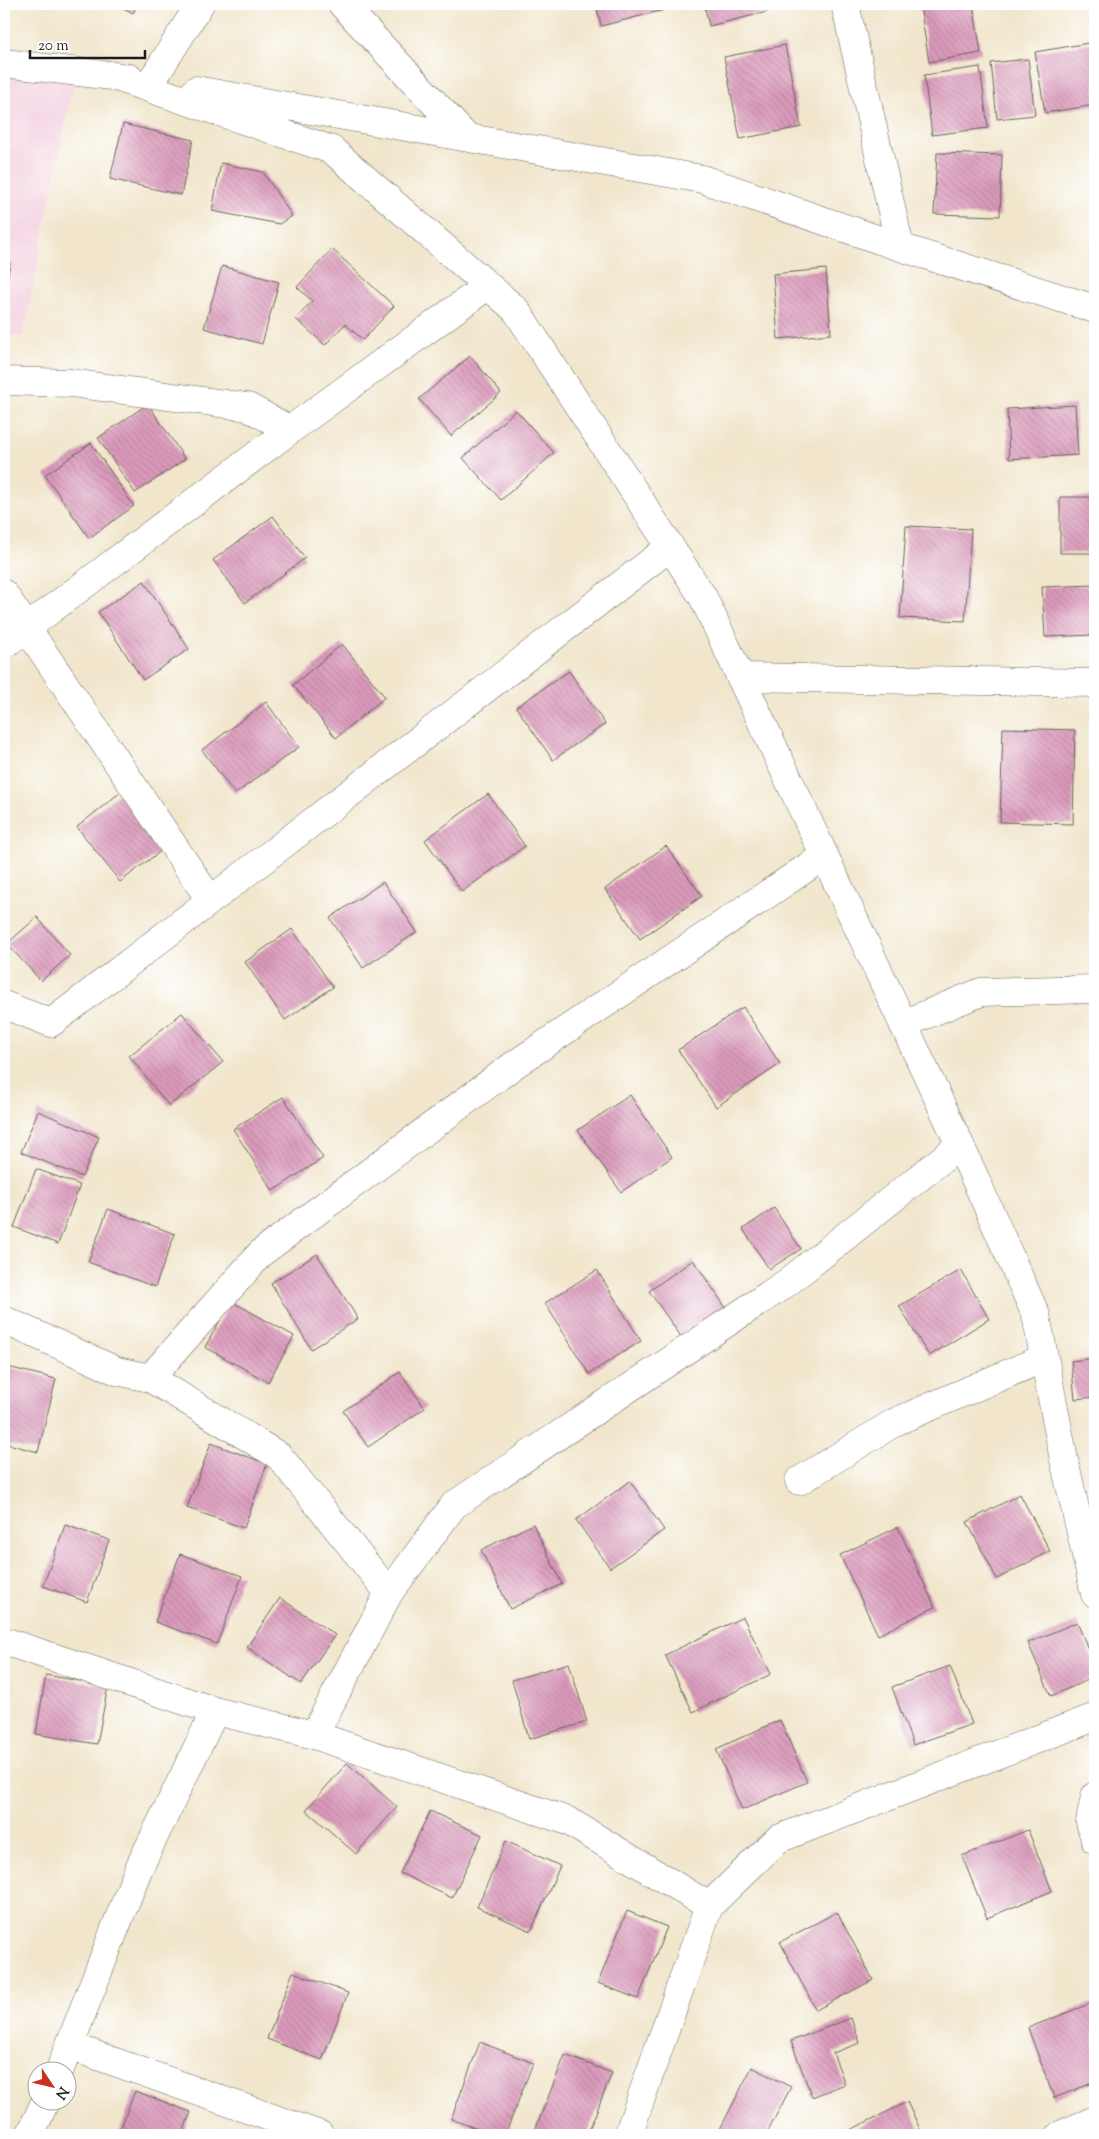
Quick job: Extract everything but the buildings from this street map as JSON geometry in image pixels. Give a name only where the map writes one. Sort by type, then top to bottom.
[{"type":"street","points":[[151,82],[200,4]]},
{"type":"street","points":[[342,4],[466,137]]},
{"type":"street","points":[[846,4],[900,247]]},
{"type":"street","points":[[4,63],[110,75],[702,179],[900,247],[1095,308]]},
{"type":"street","points":[[110,75],[332,150],[516,310],[670,547],[703,598],[960,1145],[1036,1315],[1064,1460],[1095,1594]]},
{"type":"street","points":[[4,645],[290,430],[487,286]]},
{"type":"street","points":[[4,381],[72,383],[248,406],[290,430]]},
{"type":"street","points":[[4,1005],[50,1023],[670,547]]},
{"type":"street","points":[[4,594],[210,900]]},
{"type":"street","points":[[740,677],[1095,683]]},
{"type":"street","points":[[150,1378],[261,1252],[514,1065],[824,856]]},
{"type":"street","points":[[903,1024],[981,992],[1095,990]]},
{"type":"street","points":[[314,1735],[389,1593],[454,1505],[788,1282],[960,1145]]},
{"type":"street","points":[[4,1320],[116,1371],[150,1378],[280,1456],[389,1593]]},
{"type":"street","points":[[799,1481],[895,1422],[1044,1358]]},
{"type":"street","points":[[4,1641],[215,1710],[314,1735],[568,1821],[709,1906]]},
{"type":"street","points":[[63,2062],[138,1870],[215,1710]]},
{"type":"street","points":[[628,2135],[709,1906],[778,1839],[1095,1718]]},
{"type":"street","points":[[1095,1796],[1090,1822],[1095,1840]]},
{"type":"street","points":[[70,2046],[320,2135]]},
{"type":"street","points":[[30,2135],[40,2112]]},
{"type":"street","points":[[1060,2135],[1095,2120]]},
{"type":"shaded area","points":[[4,68],[74,81],[23,336],[4,334]]}]
